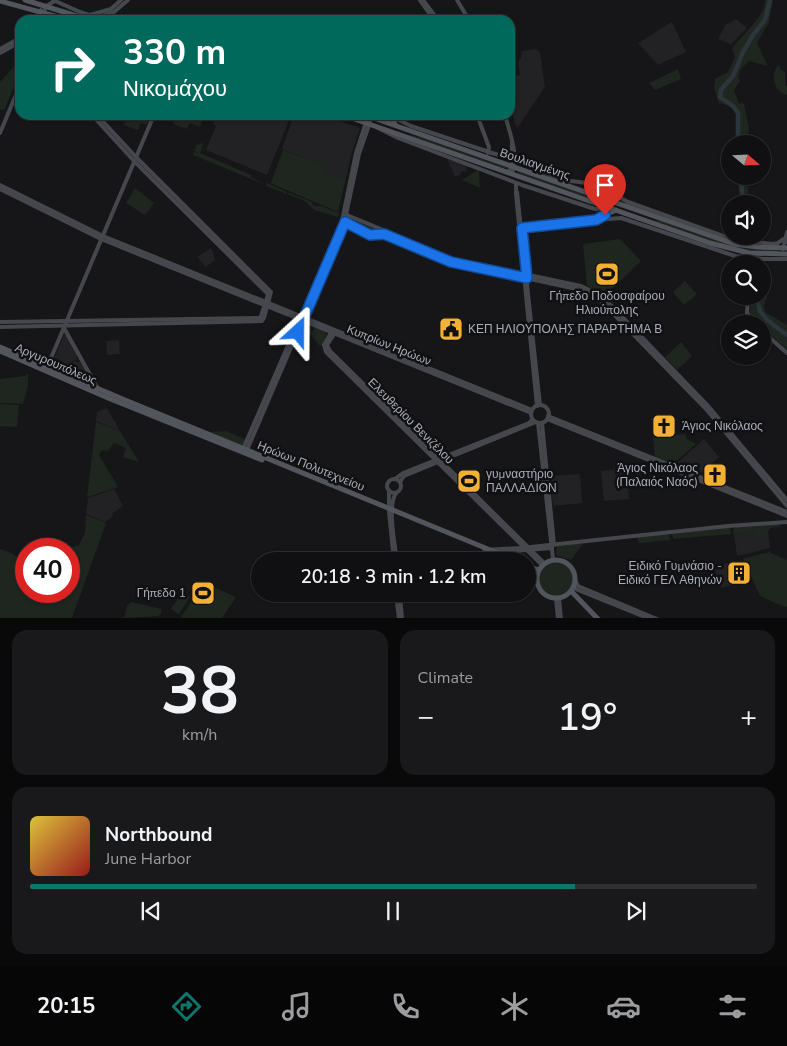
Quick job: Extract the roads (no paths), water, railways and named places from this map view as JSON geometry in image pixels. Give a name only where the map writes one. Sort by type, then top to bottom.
[{"type":"main road","points":[[25,0],[57,15]]},
{"type":"main road","points":[[0,1],[78,15]]},
{"type":"main road","name":"Βουλιαγμένης","points":[[358,120],[743,255]]},
{"type":"main road","name":"Βουλιαγμένης","points":[[380,120],[486,154],[512,167],[721,238]]},
{"type":"main road","points":[[392,120],[397,126]]},
{"type":"main road","points":[[602,188],[608,200]]},
{"type":"main road","points":[[605,215],[616,210]]},
{"type":"main road","name":"Βουλιαγμένης","points":[[771,244],[785,244]]},
{"type":"main road","name":"Βουλιαγμένης","points":[[771,257],[786,256]]},
{"type":"main road","name":"Αργυρουπόλεως","points":[[0,347],[98,389]]},
{"type":"main road","name":"Αργυρουπόλεως","points":[[0,351],[104,396]]},
{"type":"main road","name":"Ηρώων Πολυτεχνείου","points":[[98,389],[492,552]]},
{"type":"main road","name":"Ηρώων Πολυτεχνείου","points":[[104,396],[492,552]]},
{"type":"main road","points":[[554,559],[569,565],[574,572],[575,580],[572,589],[558,598],[549,597],[540,590],[536,582],[538,571],[543,564],[554,559]]},
{"type":"main road","points":[[572,589],[598,618]]},
{"type":"main road","points":[[578,597],[577,593],[579,590]]},
{"type":"street","points":[[95,15],[110,9],[121,0]]},
{"type":"street","points":[[106,15],[114,12],[128,0]]},
{"type":"street","points":[[420,0],[430,15]]},
{"type":"street","points":[[424,0],[434,15]]},
{"type":"street","points":[[458,0],[466,15]]},
{"type":"street","points":[[41,15],[43,9],[55,1],[86,15]]},
{"type":"street","points":[[0,49],[15,41]]},
{"type":"street","points":[[0,53],[15,45]]},
{"type":"street","points":[[0,128],[15,91]]},
{"type":"street","points":[[0,133],[15,97]]},
{"type":"street","points":[[0,327],[261,319],[267,293],[97,120]]},
{"type":"street","points":[[101,120],[135,159]]},
{"type":"street","points":[[42,365],[45,359],[51,358],[152,120]]},
{"type":"street","points":[[245,450],[346,215],[357,162],[370,124],[369,120]]},
{"type":"street","points":[[400,120],[486,154],[504,157],[511,155]]},
{"type":"street","points":[[480,120],[486,138],[486,154]]},
{"type":"street","points":[[506,120],[515,160],[510,173]]},
{"type":"street","points":[[343,221],[354,161],[370,124]]},
{"type":"street","name":"Βουλιαγμένης","points":[[370,124],[386,134],[516,183],[593,208],[608,208]]},
{"type":"street","points":[[512,143],[512,167]]},
{"type":"street","points":[[515,160],[558,178],[589,182],[621,199],[646,209],[721,233]]},
{"type":"street","points":[[516,183],[539,406]]},
{"type":"street","points":[[0,185],[102,237]]},
{"type":"street","points":[[0,189],[102,237]]},
{"type":"street","points":[[596,220],[605,215],[608,208],[608,200]]},
{"type":"street","points":[[346,215],[453,259],[586,291],[601,300],[709,412],[787,506]]},
{"type":"street","points":[[521,229],[621,218],[732,255]]},
{"type":"street","points":[[343,221],[370,235],[384,234],[451,262],[585,287],[606,299],[709,407],[787,500]]},
{"type":"street","points":[[786,256],[787,232]]},
{"type":"street","name":"Κυπρίων Ηρώων","points":[[102,237],[531,411]]},
{"type":"street","points":[[771,244],[785,244]]},
{"type":"street","points":[[0,322],[65,325]]},
{"type":"street","points":[[65,325],[98,389],[104,396]]},
{"type":"street","name":"Ελευθερίου Βενιζέλου","points":[[334,331],[328,343],[328,348],[543,564]]},
{"type":"street","points":[[771,339],[787,353]]},
{"type":"street","points":[[85,383],[84,377],[91,376]]},
{"type":"street","points":[[539,406],[531,411],[537,422],[554,559]]},
{"type":"street","points":[[539,406],[548,410],[548,418]]},
{"type":"street","points":[[394,552],[388,483],[390,480],[395,479],[403,472],[548,418],[787,514]]},
{"type":"street","points":[[391,511],[393,498],[401,489],[400,482],[404,476],[438,460]]},
{"type":"street","points":[[395,479],[400,482]]},
{"type":"street","points":[[389,490],[396,493]]},
{"type":"street","points":[[492,552],[731,526],[787,522]]},
{"type":"street","points":[[492,552],[528,549]]},
{"type":"street","points":[[575,580],[578,586],[657,618]]},
{"type":"street","points":[[572,589],[579,590],[650,618]]},
{"type":"street","points":[[558,598],[560,618]]},
{"type":"street","points":[[399,602],[400,618]]},
{"type":"waterway","points":[[738,135],[738,113],[733,106],[720,97],[721,90],[733,76],[743,52],[765,20],[770,0]]},
{"type":"waterway","points":[[741,185],[742,195]]},
{"type":"waterway","points":[[758,305],[760,311],[767,320],[787,335]]},
{"type":"place","name":"Γήπεδο Ποδοσφαίρου Ηλιούπολης","points":[[607,274]]},
{"type":"place","name":"ΚΕΠ ΗΛΙΟΥΠΟΛΗΣ ΠΑΡΑΡΤΗΜΑ Β","points":[[451,329]]},
{"type":"place","name":"Άγιος Νικόλαος","points":[[664,426]]},
{"type":"place","name":"Άγιος Νικόλαος (Παλαιός Ναός)","points":[[715,475]]},
{"type":"place","name":"γυμναστήριο ΠΑΛΛΑΔΙΟΝ","points":[[469,481]]},
{"type":"place","name":"Ειδικό Γυμνάσιο - Ειδικό ΓΕΛ Αθηνών","points":[[739,573]]},
{"type":"place","name":"Γήπεδο 1","points":[[203,593]]}]
